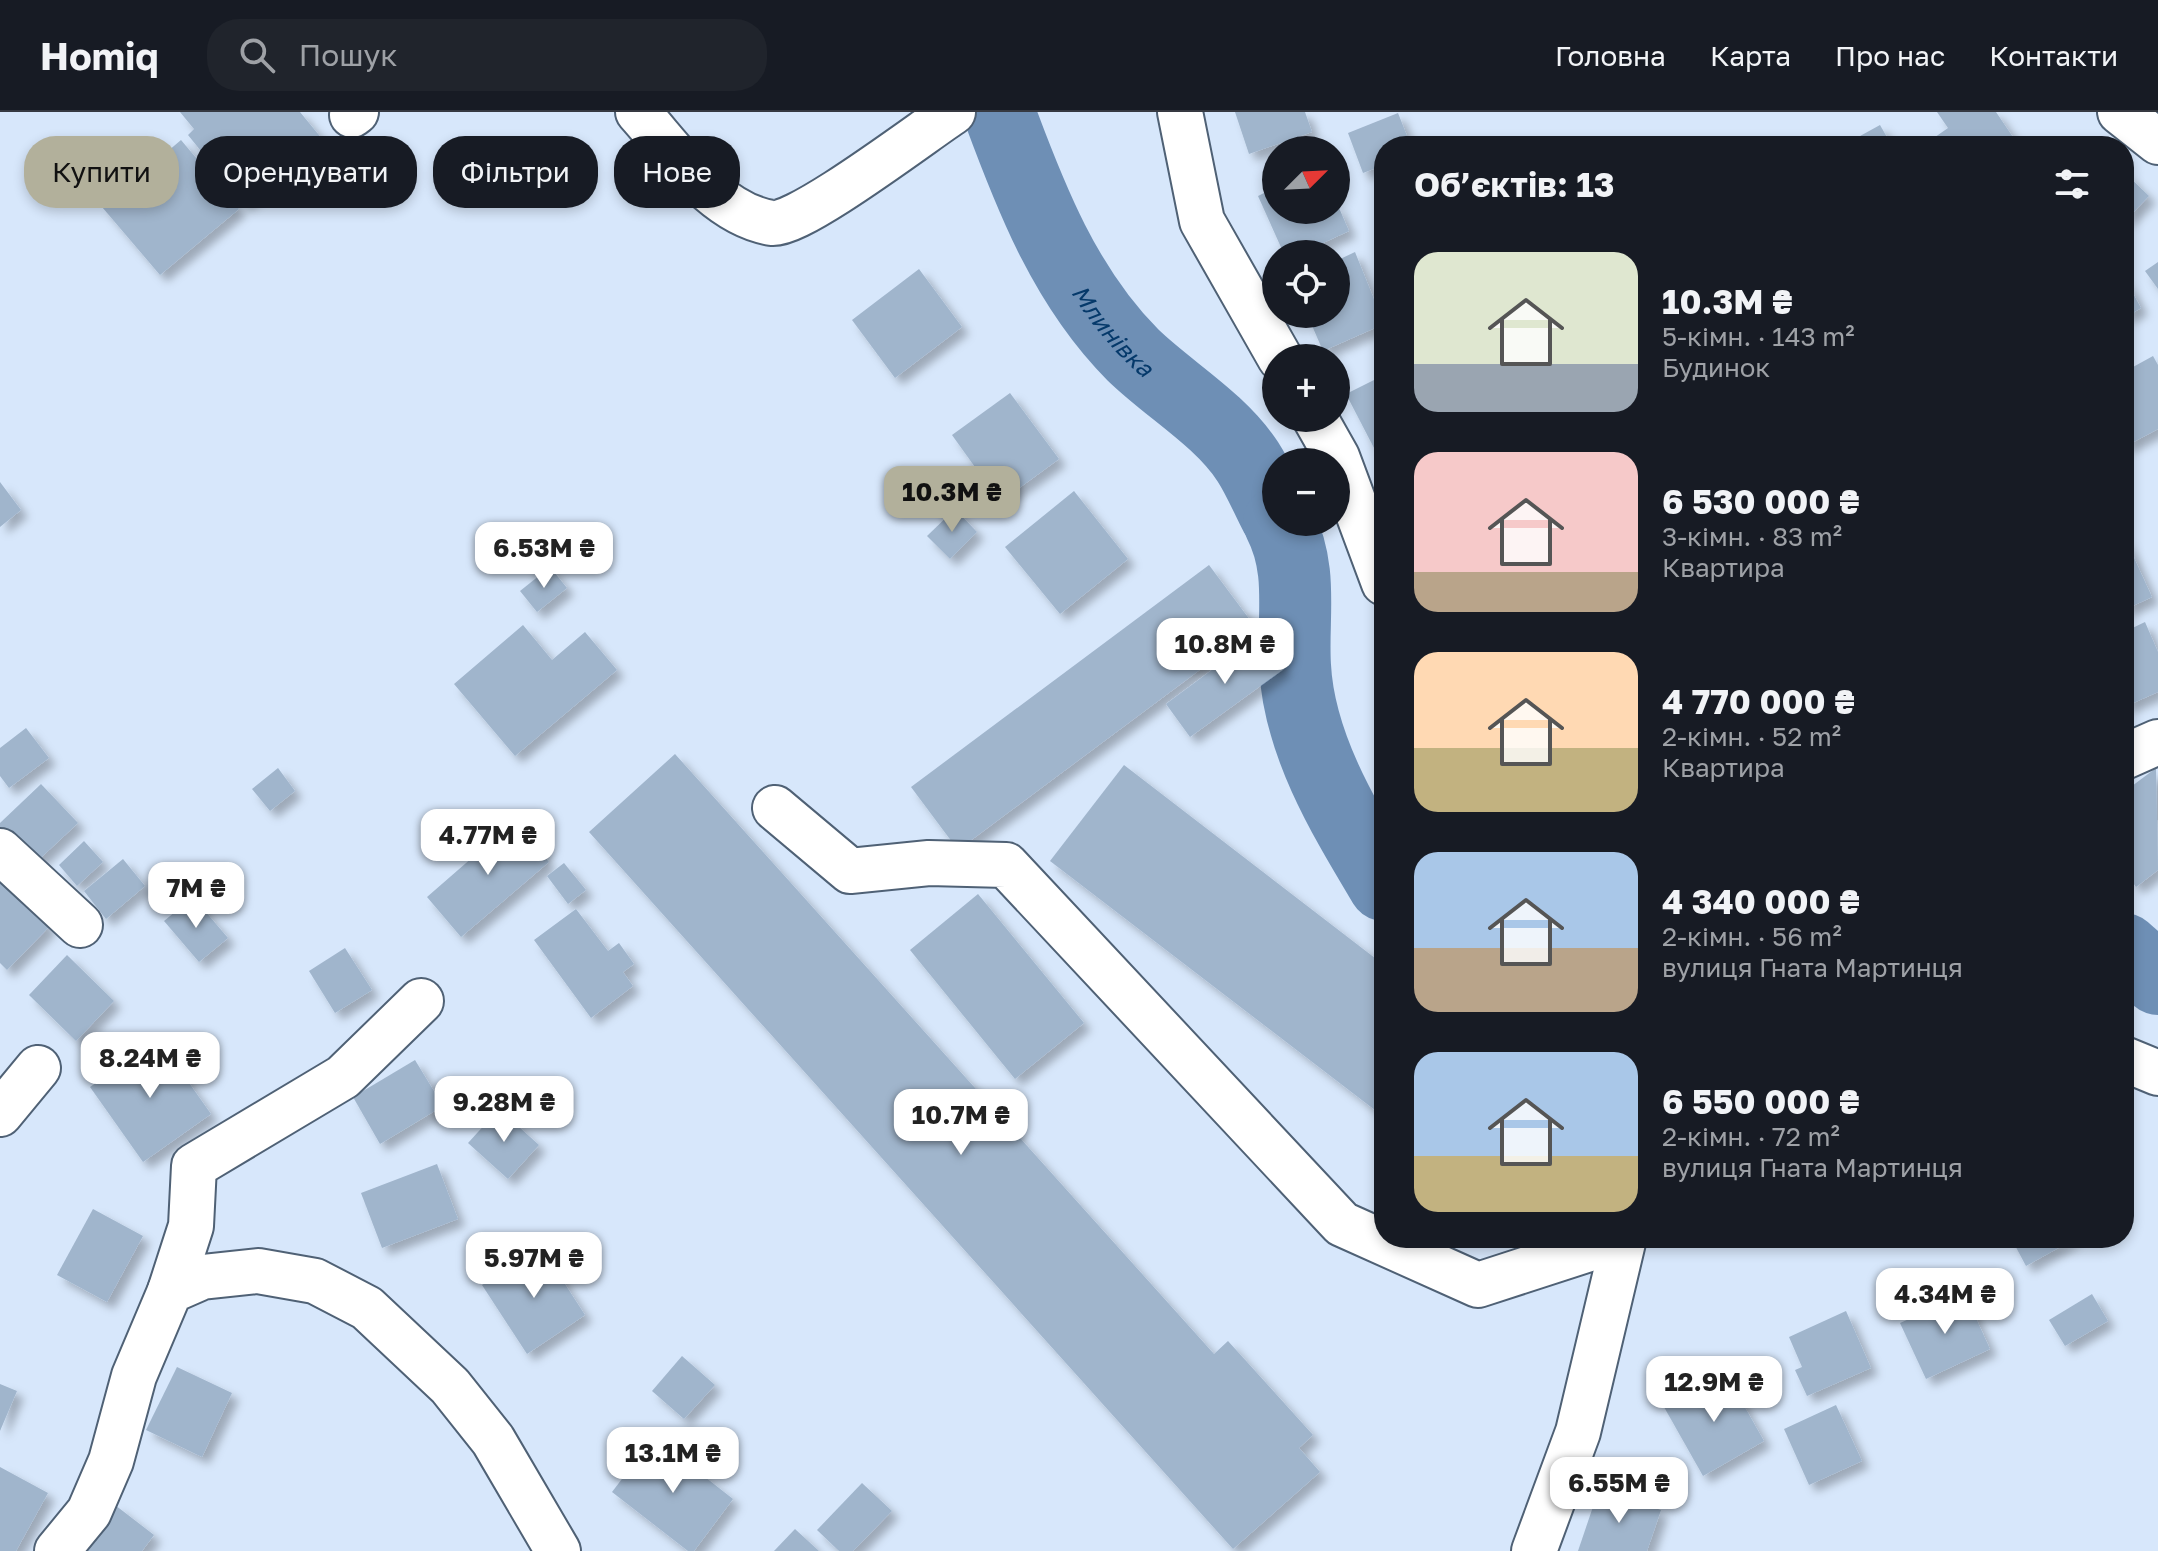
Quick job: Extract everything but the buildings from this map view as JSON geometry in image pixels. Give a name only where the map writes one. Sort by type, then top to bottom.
[{"type":"street","points":[[638,112],[708,188],[740,212],[775,224],[805,212],[953,112]]},
{"type":"street","points":[[1180,112],[1202,221],[1272,344]]},
{"type":"street","points":[[2120,112],[2158,142]]},
{"type":"street","points":[[1323,432],[1337,457],[1374,556]]},
{"type":"street","points":[[2134,753],[2158,742]]},
{"type":"street","points":[[775,808],[850,871],[929,863],[1006,865],[1342,1224],[1374,1238]]},
{"type":"street","points":[[0,851],[80,925]]},
{"type":"street","points":[[57,1551],[89,1512],[111,1461],[134,1376],[170,1291],[191,1226],[194,1166],[343,1077],[421,1001]]},
{"type":"street","points":[[2134,1063],[2158,1073]]},
{"type":"street","points":[[0,1114],[38,1068]]},
{"type":"street","points":[[1396,1248],[1478,1285],[1593,1248]]},
{"type":"street","points":[[1534,1551],[1578,1432],[1622,1248]]},
{"type":"street","points":[[170,1291],[202,1277],[258,1271],[315,1281],[367,1308],[450,1386],[493,1440],[558,1551]]},
{"type":"waterway","name":"Млинівка","points":[[999,112],[1053,241],[1088,301],[1133,355],[1209,418],[1236,446],[1262,489]]},
{"type":"waterway","name":"Млинівка","points":[[1285,536],[1294,575],[1295,666],[1305,724],[1326,780],[1374,868]]},
{"type":"waterway","name":"Млинівка","points":[[2134,958],[2158,979]]}]
